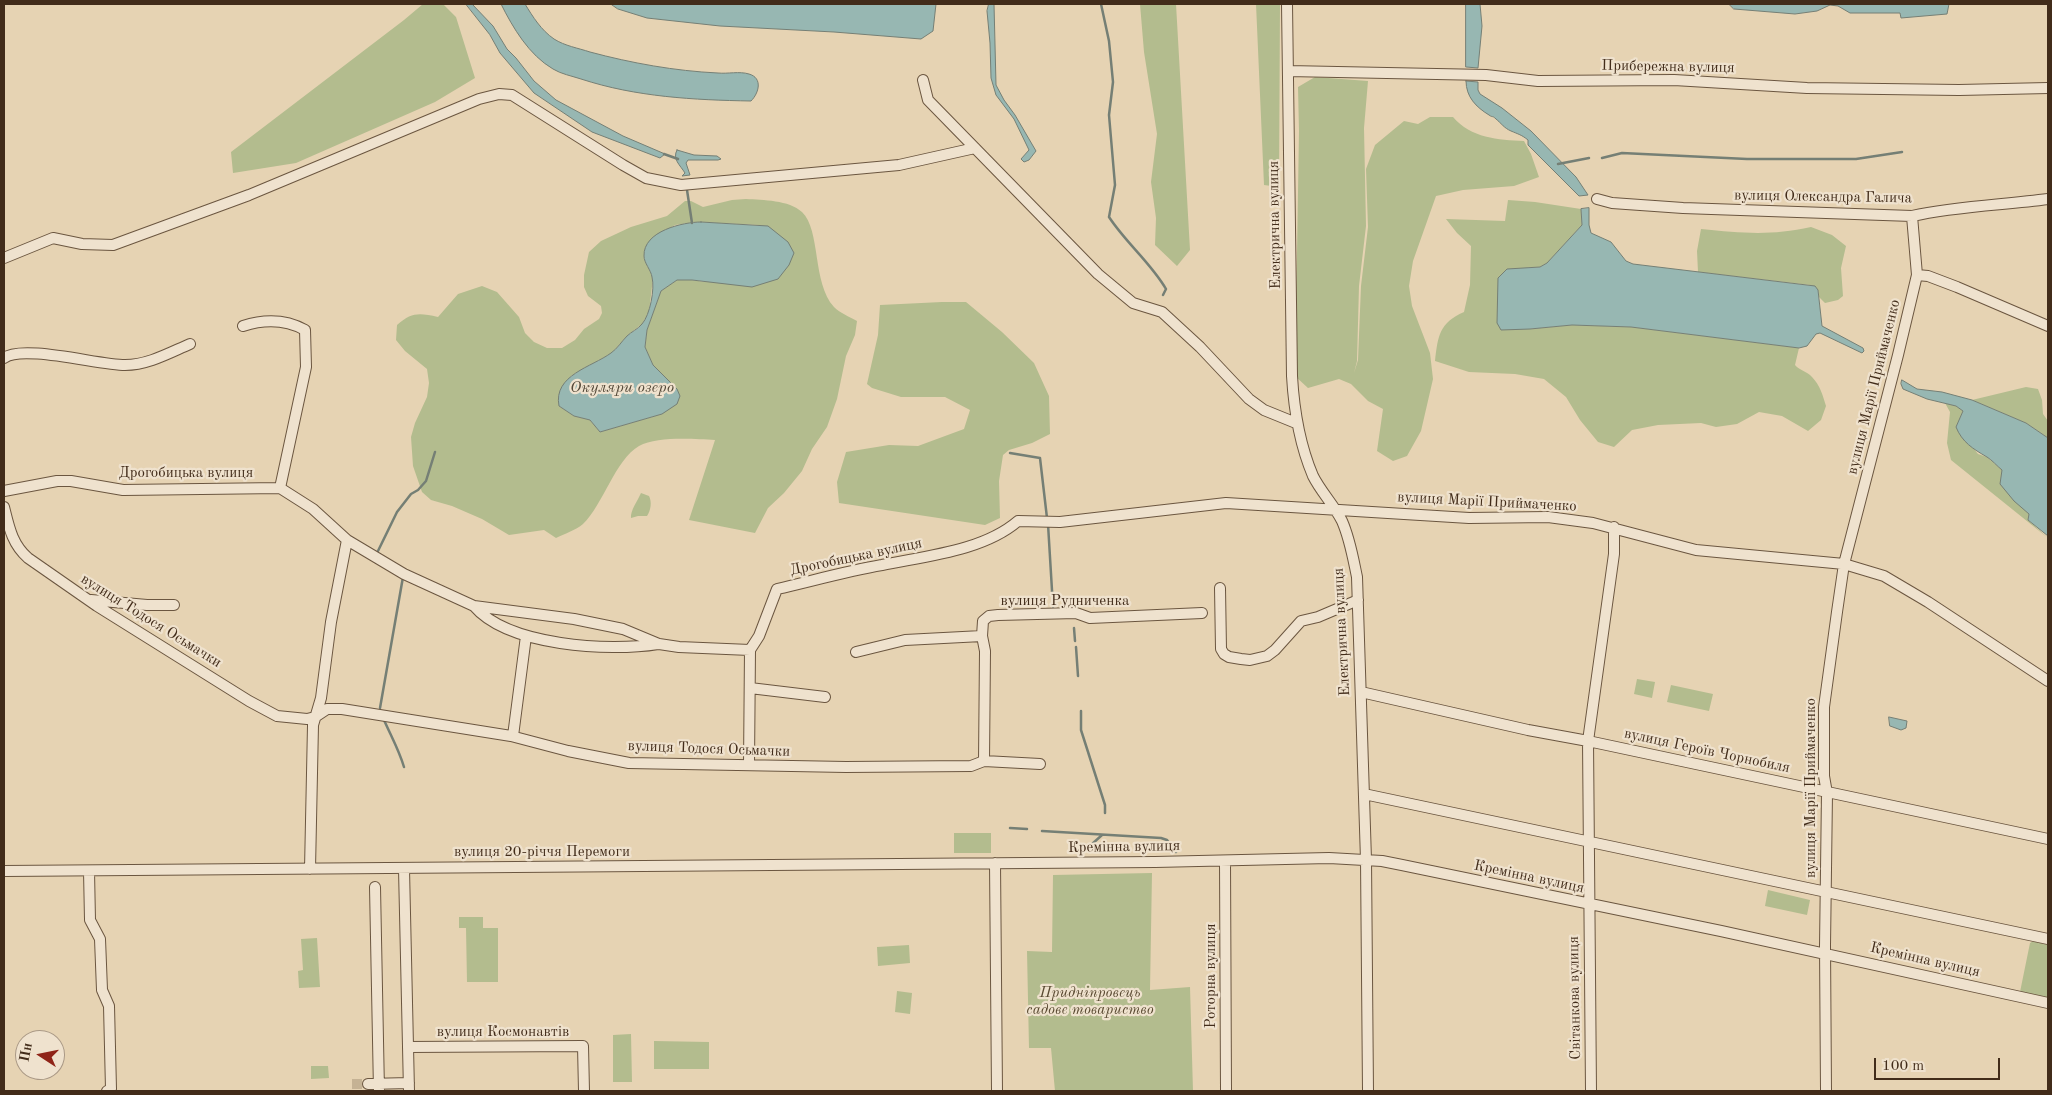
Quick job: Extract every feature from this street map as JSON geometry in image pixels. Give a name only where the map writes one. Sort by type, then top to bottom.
[{"type":"street","name":"Електрична вулиця","points":[[1288,4],[1292,376],[1296,423],[1303,450],[1314,477],[1342,521],[1352,550],[1357,576],[1366,860],[1368,1091]]},
{"type":"street","name":"Прибережна вулиця","points":[[1288,71],[1486,75],[1538,81],[1674,80],[1806,88],[1959,90],[2048,88]]},
{"type":"street","points":[[923,80],[928,100],[1098,274],[1133,303],[1162,312],[1200,347],[1256,404],[1276,416],[1296,423]]},
{"type":"street","points":[[4,258],[53,238],[82,244],[113,246],[250,195],[479,99],[499,94],[512,95],[646,178],[682,185],[900,165],[975,148]]},
{"type":"street","name":"вулиця Олександра Галича","points":[[1597,199],[1612,203],[1683,208],[1912,216],[1942,209],[1972,208],[2048,199]]},
{"type":"street","name":"вулиця Марії Приймаченко","points":[[1826,1091],[1825,892],[1827,793],[1824,776],[1824,707],[1844,564],[1917,276],[1912,216]]},
{"type":"street","points":[[1917,276],[1928,276],[1957,287],[2048,326]]},
{"type":"street","points":[[243,326],[258,321],[275,320],[298,326],[305,330],[307,336],[306,368],[280,488],[313,509],[347,540],[404,574],[474,606],[574,619],[623,629],[659,644],[678,647],[750,650],[749,765]]},
{"type":"street","points":[[4,358],[18,354],[45,355],[125,365],[149,362],[190,344]]},
{"type":"street","name":"Дрогобицька вулиця","points":[[4,491],[57,481],[71,481],[115,489],[280,488]]},
{"type":"street","name":"Дрогобицька вулиця","points":[[750,650],[759,636],[777,589],[882,564],[940,555],[1006,532],[1018,522],[1051,522],[1226,502],[1334,509]]},
{"type":"street","name":"вулиця Тодося Осьмачки","points":[[4,507],[18,550],[88,599],[249,701],[277,716],[307,719],[315,717],[327,709],[342,709],[513,736],[568,751],[629,763],[957,767],[971,766],[984,760]]},
{"type":"street","name":"вулиця Марії Приймаченко","points":[[1334,509],[1469,518],[1548,518],[1614,527],[1696,550],[1844,564],[1884,576],[1928,602],[2048,680]]},
{"type":"street","name":"Світанкова вулиця","points":[[1591,1091],[1588,741],[1614,554],[1614,527]]},
{"type":"street","points":[[310,869],[315,717],[321,698],[331,622],[347,540]]},
{"type":"street","points":[[1220,588],[1222,649],[1224,654],[1229,657],[1250,660],[1266,656],[1275,650],[1301,621],[1318,617],[1358,600]]},
{"type":"street","points":[[88,599],[138,604],[174,605]]},
{"type":"street","points":[[474,606],[487,619],[526,636],[614,648],[635,648],[659,644]]},
{"type":"street","name":"вулиця Рудниченка","points":[[982,636],[983,621],[989,616],[998,615],[1076,613],[1090,618],[1202,613]]},
{"type":"street","points":[[513,736],[526,636]]},
{"type":"street","points":[[856,652],[905,640],[982,636],[984,651],[984,760],[1040,764]]},
{"type":"street","points":[[750,688],[825,697]]},
{"type":"street","name":"вулиця Героїв Чорнобиля","points":[[1360,692],[1528,730],[1588,741],[2048,839]]},
{"type":"street","points":[[1364,794],[2048,939]]},
{"type":"street","name":"Кремінна вулиця","points":[[995,863],[1366,860],[1396,864],[1589,904],[2048,1003]]},
{"type":"street","name":"Роторна вулиця","points":[[1225,861],[1226,1091]]},
{"type":"street","points":[[995,863],[997,1091]]},
{"type":"street","name":"вулиця 20-річчя Перемоги","points":[[4,872],[995,863]]},
{"type":"street","points":[[368,1084],[379,1088],[409,1087],[404,869]]},
{"type":"street","points":[[89,871],[90,920],[100,939],[102,990],[109,1006],[109,1090]]},
{"type":"street","points":[[375,887],[379,1088]]},
{"type":"street","name":"вулиця Космонавтів","points":[[408,1048],[583,1046],[584,1091]]},
{"type":"green space","points":[[423,4],[443,4],[456,17],[475,78],[435,102],[296,163],[233,173],[231,152]]},
{"type":"green space","points":[[1140,4],[1176,4],[1190,250],[1177,266],[1155,245],[1156,218],[1151,182],[1157,134],[1144,52]]},
{"type":"green space","points":[[1256,4],[1280,4],[1279,187],[1264,185]]},
{"type":"green space","points":[[1315,77],[1368,81],[1364,128],[1366,226],[1359,286],[1357,361],[1354,373],[1358,360],[1361,286],[1368,227],[1366,169],[1375,145],[1404,121],[1418,124],[1430,117],[1453,117],[1460,124],[1477,134],[1495,139],[1524,141],[1539,177],[1514,186],[1463,190],[1436,196],[1413,261],[1409,286],[1412,306],[1430,353],[1433,379],[1421,431],[1407,456],[1393,461],[1377,451],[1383,409],[1368,401],[1351,384],[1339,379],[1308,388],[1295,376],[1298,87]]},
{"type":"green space","points":[[732,200],[776,201],[790,205],[802,212],[808,220],[812,231],[822,285],[827,297],[836,309],[857,321],[855,335],[846,356],[837,399],[827,427],[812,449],[802,471],[784,493],[768,508],[755,533],[689,520],[715,440],[665,439],[639,446],[623,461],[597,506],[583,524],[556,538],[544,530],[509,535],[482,519],[452,506],[431,500],[422,492],[413,466],[411,437],[427,397],[429,383],[427,369],[405,351],[396,340],[397,325],[407,318],[416,315],[438,317],[458,294],[482,286],[497,292],[519,317],[525,333],[534,342],[547,348],[562,348],[575,340],[584,329],[599,319],[602,313],[601,306],[588,296],[584,287],[584,275],[589,252],[601,241],[631,227],[667,216],[685,201],[691,201],[703,207]],"holes":[[[696,222],[759,225],[705,282],[677,280],[661,291],[647,330],[645,347],[653,365],[677,389],[662,414],[600,432],[590,420],[574,416],[559,406],[571,376],[612,353],[628,335],[642,324],[649,312],[653,278],[644,257],[653,238],[675,225]]]},
{"type":"green space","points":[[1508,200],[1581,209],[1582,225],[1547,263],[1540,267],[1528,268],[1501,329],[1530,329],[1572,325],[1631,327],[1799,348],[1795,365],[1815,380],[1825,402],[1826,406],[1821,420],[1808,431],[1782,416],[1759,412],[1737,424],[1716,427],[1701,423],[1658,425],[1632,430],[1614,447],[1598,442],[1580,420],[1566,397],[1544,379],[1515,374],[1469,372],[1435,361],[1441,331],[1449,321],[1464,312],[1470,285],[1471,246],[1446,219],[1505,221]]},
{"type":"green space","points":[[1811,227],[1832,235],[1846,246],[1841,268],[1843,296],[1838,300],[1825,303],[1819,297],[1818,290],[1810,285],[1698,272],[1697,251],[1701,229],[1769,233]]},
{"type":"green space","points":[[966,302],[1002,332],[1034,363],[1049,396],[1050,434],[1032,443],[1009,450],[1003,455],[999,481],[1000,518],[985,525],[839,503],[837,482],[846,452],[889,445],[918,446],[964,429],[970,410],[945,397],[901,397],[872,388],[867,384],[878,335],[880,305]]},
{"type":"green space","points":[[2026,387],[2038,389],[2042,400],[2043,414],[2048,421],[2048,438],[2026,423],[1972,400]]},
{"type":"green space","points":[[1945,403],[1956,406],[1963,411],[1957,427],[1978,454],[1987,457],[2002,470],[2029,514],[2028,520],[2048,538],[1951,460],[1947,443],[1950,412]]},
{"type":"green space","points":[[641,493],[650,498],[651,503],[647,516],[631,518],[633,509]]},
{"type":"green space","points":[[1637,679],[1655,682],[1652,698],[1634,694]]},
{"type":"green space","points":[[1671,685],[1713,694],[1709,711],[1667,702]]},
{"type":"green space","points":[[954,833],[991,833],[991,853],[954,853]]},
{"type":"green space","name":"Придніпровець садове товариство","points":[[1152,873],[1150,990],[1190,987],[1193,1091],[1055,1091],[1051,1048],[1029,1048],[1027,951],[1052,952],[1053,875]]},
{"type":"green space","points":[[1768,890],[1810,900],[1807,915],[1765,906]]},
{"type":"green space","points":[[459,917],[483,917],[483,928],[498,928],[498,982],[467,982],[466,928],[459,928]]},
{"type":"green space","points":[[317,938],[320,987],[299,988],[298,971],[303,970],[301,939]]},
{"type":"green space","points":[[2035,940],[2048,942],[2048,999],[2020,992],[2030,943]]},
{"type":"green space","points":[[909,945],[910,963],[878,966],[877,947]]},
{"type":"green space","points":[[897,991],[912,993],[910,1014],[895,1012]]},
{"type":"green space","points":[[631,1034],[632,1082],[613,1082],[613,1035]]},
{"type":"green space","points":[[654,1041],[709,1042],[709,1069],[654,1069]]},
{"type":"green space","points":[[311,1066],[328,1066],[329,1078],[311,1079]]},
{"type":"water","points":[[466,4],[472,4],[493,26],[507,49],[534,81],[556,100],[623,136],[665,154],[660,158],[592,132],[534,93],[500,53],[490,35]]},
{"type":"water","points":[[501,4],[525,4],[545,32],[567,45],[653,66],[702,72],[749,74],[758,82],[758,90],[751,101],[708,100],[644,94],[563,74],[544,63],[529,49],[516,31]]},
{"type":"water","points":[[611,4],[936,4],[933,31],[921,39],[720,26],[647,18],[618,9]]},
{"type":"water","points":[[989,4],[994,4],[996,85],[1036,151],[1029,160],[1024,162],[1021,159],[1029,150],[1014,119],[996,95],[991,78],[987,11]]},
{"type":"water","points":[[1466,4],[1480,4],[1482,26],[1478,68],[1466,67]]},
{"type":"water","points":[[1729,4],[1949,4],[1947,14],[1901,18],[1900,13],[1850,13],[1838,6],[1830,5],[1817,11],[1795,14],[1734,9]]},
{"type":"water","points":[[1466,81],[1478,82],[1480,94],[1502,108],[1531,131],[1576,177],[1588,195],[1579,196],[1528,145],[1528,140],[1506,128],[1476,105],[1470,97]]},
{"type":"water","points":[[677,150],[694,155],[717,156],[721,159],[688,160],[686,163],[690,175],[682,176],[685,173],[676,159]]},
{"type":"water","points":[[1589,208],[1591,233],[1611,242],[1626,261],[1633,264],[1815,286],[1818,290],[1822,326],[1863,348],[1864,351],[1862,353],[1820,333],[1816,334],[1807,346],[1799,348],[1631,327],[1572,325],[1501,330],[1497,323],[1498,278],[1507,269],[1540,267],[1547,263],[1582,225],[1581,209]]},
{"type":"water","name":"Окуляри озеро","points":[[701,222],[768,226],[788,242],[794,253],[789,265],[778,279],[752,287],[677,280],[661,291],[647,330],[645,347],[653,365],[677,389],[680,396],[677,404],[662,414],[600,432],[590,420],[574,416],[559,406],[559,395],[562,387],[576,373],[613,351],[645,320],[653,288],[651,274],[644,256],[645,247],[650,240],[657,234],[675,226]]},
{"type":"water","points":[[1902,380],[1917,389],[1942,392],[1972,400],[2026,423],[2048,438],[2048,536],[2028,520],[2029,514],[2014,501],[2000,484],[2002,470],[1989,458],[1968,445],[1961,437],[1956,427],[1963,411],[1956,406],[1927,399],[1903,389]]},
{"type":"water","points":[[1889,717],[1907,721],[1906,728],[1901,730],[1890,726]]},
{"type":"waterway","points":[[1101,4],[1109,41],[1113,82],[1109,115],[1115,185],[1109,217],[1160,280],[1166,289],[1163,295]]},
{"type":"waterway","points":[[1602,158],[1622,153],[1747,159],[1856,159],[1902,152]]},
{"type":"waterway","points":[[664,154],[678,159]]},
{"type":"waterway","points":[[1558,164],[1589,158]]},
{"type":"waterway","points":[[687,190],[692,223]]},
{"type":"waterway","points":[[377,553],[397,512],[411,494],[418,490],[426,481],[435,452]]},
{"type":"waterway","points":[[1010,453],[1040,458],[1047,518]]},
{"type":"waterway","points":[[1048,524],[1053,607]]},
{"type":"waterway","points":[[380,708],[403,577]]},
{"type":"waterway","points":[[1074,628],[1075,641]]},
{"type":"waterway","points":[[1076,647],[1078,676]]},
{"type":"waterway","points":[[1081,711],[1081,730],[1105,805],[1105,813]]},
{"type":"waterway","points":[[384,720],[404,767]]},
{"type":"waterway","points":[[1010,828],[1027,829]]},
{"type":"waterway","points":[[1042,831],[1161,838],[1167,840],[1176,852]]},
{"type":"waterway","points":[[1080,855],[1102,835]]},
{"type":"tunnel","points":[[352,1084],[368,1084]]}]
